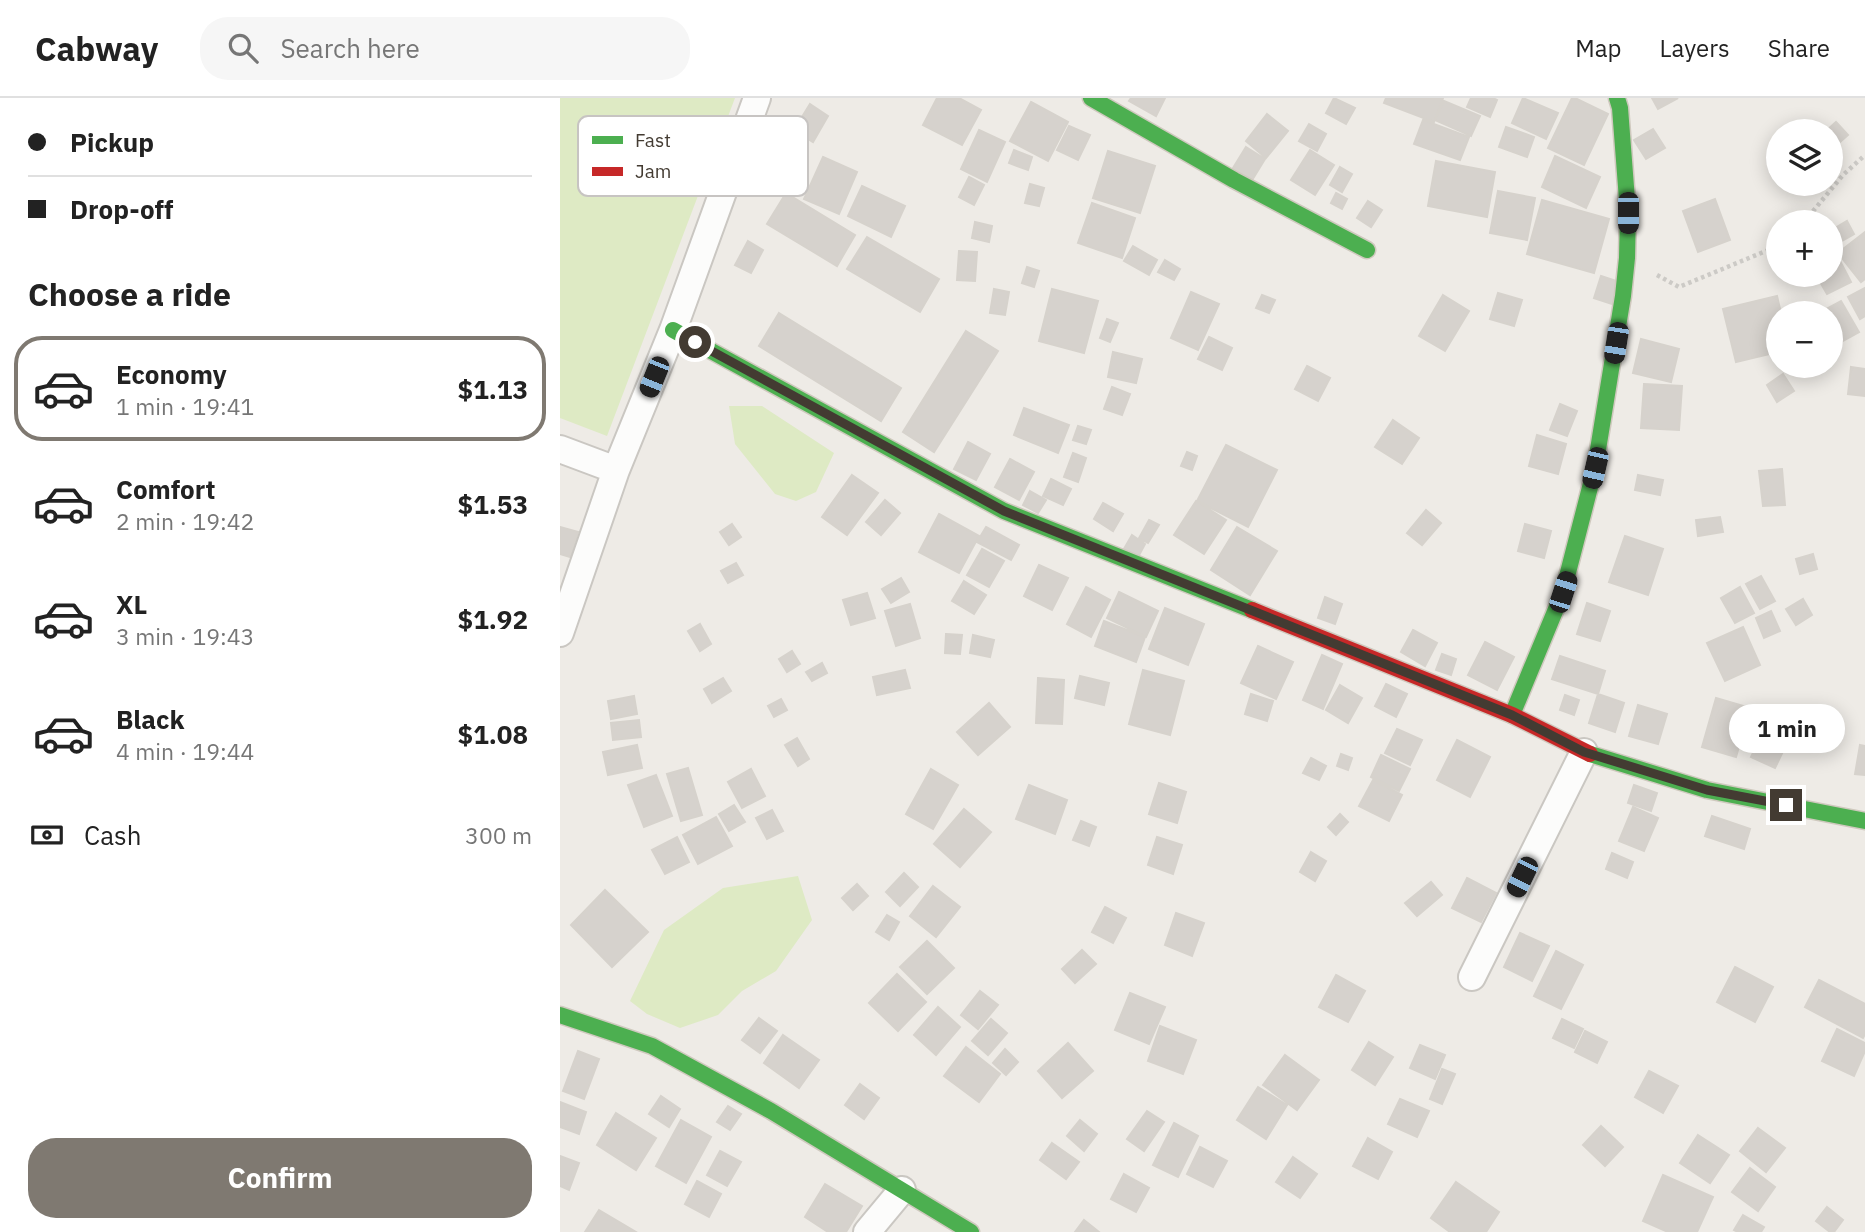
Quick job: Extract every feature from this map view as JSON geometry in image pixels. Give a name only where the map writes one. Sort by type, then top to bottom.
[{"type":"street","points":[[750,116],[757,98]]},
{"type":"street","points":[[1091,98],[1234,180],[1367,250]]},
{"type":"street","points":[[1512,715],[1563,592],[1595,468],[1628,258],[1627,200],[1617,98]]},
{"type":"street","points":[[560,633],[616,470],[673,330],[722,196]]},
{"type":"street","points":[[673,330],[1004,511],[1512,715],[1584,752],[1707,790],[1865,821]]},
{"type":"street","points":[[560,449],[616,470]]},
{"type":"street","points":[[1472,977],[1584,752]]},
{"type":"street","points":[[560,1015],[652,1046],[771,1111],[971,1232]]},
{"type":"street","points":[[867,1232],[902,1190]]},
{"type":"path","points":[[1814,210],[1843,175],[1865,155]]},
{"type":"path","points":[[1628,258],[1679,287],[1766,251]]},
{"type":"green space","points":[[560,98],[735,98],[728,116],[578,116],[578,196],[698,196],[607,436],[560,418]]},
{"type":"green space","points":[[729,406],[762,406],[834,453],[816,492],[796,501],[775,494],[735,444]]},
{"type":"green space","points":[[798,876],[812,920],[776,971],[742,991],[718,1015],[680,1028],[647,1014],[630,1001],[664,930],[723,888]]},
{"type":"building","points":[[937,98],[959,98],[981,110],[962,145],[923,125]]},
{"type":"building","points":[[1131,98],[1165,98],[1156,116],[1129,101]]},
{"type":"building","points":[[1334,98],[1355,108],[1346,124],[1326,113]]},
{"type":"building","points":[[1386,98],[1443,98],[1434,122],[1384,103]]},
{"type":"building","points":[[1471,98],[1497,100],[1490,117],[1467,107]]},
{"type":"building","points":[[1523,98],[1558,113],[1546,139],[1512,123]]},
{"type":"building","points":[[1572,98],[1608,114],[1584,165],[1548,148]]},
{"type":"building","points":[[1652,98],[1678,98],[1658,109]]},
{"type":"building","points":[[1444,101],[1480,116],[1471,136],[1435,120]]},
{"type":"building","points":[[1031,102],[1068,122],[1048,161],[1010,141]]},
{"type":"building","points":[[810,104],[828,116],[813,142],[808,139],[808,116],[803,116]]},
{"type":"building","points":[[1267,114],[1288,131],[1266,158],[1246,141]]},
{"type":"building","points":[[1423,120],[1469,137],[1460,160],[1414,144]]},
{"type":"building","points":[[1309,124],[1326,134],[1317,151],[1299,141]]},
{"type":"building","points":[[1069,126],[1090,135],[1078,160],[1057,150]]},
{"type":"building","points":[[1506,127],[1534,137],[1527,157],[1499,147]]},
{"type":"building","points":[[1653,129],[1665,148],[1646,159],[1634,140]]},
{"type":"building","points":[[979,130],[1005,142],[987,182],[961,169]]},
{"type":"building","points":[[1246,147],[1265,159],[1249,185],[1230,173]]},
{"type":"building","points":[[1014,150],[1032,157],[1028,170],[1009,163]]},
{"type":"building","points":[[1310,150],[1334,165],[1315,195],[1291,180]]},
{"type":"building","points":[[1108,151],[1155,166],[1140,213],[1093,198]]},
{"type":"building","points":[[1555,156],[1600,177],[1586,208],[1542,187]]},
{"type":"building","points":[[823,157],[857,172],[839,214],[804,199],[808,196]]},
{"type":"building","points":[[1436,161],[1495,172],[1487,217],[1428,206]]},
{"type":"building","points":[[1340,167],[1352,174],[1342,192],[1330,185]]},
{"type":"building","points":[[969,177],[984,185],[974,205],[959,197]]},
{"type":"building","points":[[1030,184],[1044,188],[1039,206],[1025,203]]},
{"type":"building","points":[[862,186],[905,206],[891,237],[848,216]]},
{"type":"building","points":[[1498,191],[1535,198],[1527,240],[1490,233]]},
{"type":"building","points":[[1336,193],[1347,199],[1342,209],[1331,203]]},
{"type":"building","points":[[784,196],[791,196],[855,235],[837,266],[767,224]]},
{"type":"building","points":[[1715,199],[1730,240],[1698,252],[1683,211]]},
{"type":"building","points":[[1542,200],[1609,219],[1594,273],[1527,254]]},
{"type":"building","points":[[1368,201],[1382,210],[1371,227],[1357,218]]},
{"type":"building","points":[[1092,203],[1135,218],[1122,258],[1078,243]]},
{"type":"building","points":[[1847,221],[1854,234],[1843,240],[1843,223]]},
{"type":"building","points":[[975,222],[992,226],[989,242],[972,238]]},
{"type":"building","points":[[1865,232],[1865,279],[1861,282],[1843,259],[1843,249]]},
{"type":"building","points":[[867,237],[939,279],[920,312],[847,269]]},
{"type":"building","points":[[748,241],[763,250],[751,273],[735,265]]},
{"type":"building","points":[[1133,246],[1157,260],[1149,275],[1124,261]]},
{"type":"building","points":[[959,251],[977,252],[975,281],[957,280]]},
{"type":"building","points":[[1165,260],[1180,269],[1174,280],[1158,272]]},
{"type":"building","points":[[1027,267],[1039,271],[1034,287],[1022,283]]},
{"type":"building","points":[[1843,267],[1851,282],[1843,286]]},
{"type":"building","points":[[1601,276],[1622,283],[1615,305],[1594,298]]},
{"type":"building","points":[[1823,287],[1841,287],[1827,294]]},
{"type":"building","points":[[1865,288],[1865,316],[1860,319],[1848,297]]},
{"type":"building","points":[[994,289],[1009,292],[1005,315],[990,313]]},
{"type":"building","points":[[1052,289],[1098,301],[1084,353],[1039,341]]},
{"type":"building","points":[[1191,292],[1219,304],[1198,350],[1171,338]]},
{"type":"building","points":[[1498,293],[1522,300],[1514,326],[1490,319]]},
{"type":"building","points":[[1262,295],[1275,300],[1269,313],[1256,308]]},
{"type":"building","points":[[1443,295],[1469,311],[1445,351],[1419,336]]},
{"type":"building","points":[[1777,296],[1778,301],[1766,301],[1766,355],[1736,362],[1723,309]]},
{"type":"building","points":[[1843,304],[1859,332],[1843,341]]},
{"type":"building","points":[[779,313],[901,388],[881,421],[759,346]]},
{"type":"building","points":[[1107,319],[1118,323],[1110,342],[1100,338]]},
{"type":"building","points":[[966,331],[998,351],[934,452],[903,432]]},
{"type":"building","points":[[1209,337],[1232,348],[1222,370],[1198,359]]},
{"type":"building","points":[[1641,339],[1679,349],[1671,382],[1633,373]]},
{"type":"building","points":[[1113,352],[1142,359],[1136,383],[1108,377]]},
{"type":"building","points":[[1307,366],[1330,378],[1318,401],[1295,389]]},
{"type":"building","points":[[1851,367],[1865,369],[1865,396],[1848,394]]},
{"type":"building","points":[[1777,378],[1786,378],[1794,391],[1777,402],[1767,385]]},
{"type":"building","points":[[1644,384],[1682,386],[1679,430],[1641,428]]},
{"type":"building","points":[[1112,387],[1130,394],[1122,415],[1104,409]]},
{"type":"building","points":[[1560,404],[1577,411],[1567,436],[1550,430]]},
{"type":"building","points":[[1024,408],[1069,425],[1058,453],[1014,435]]},
{"type":"building","points":[[1393,420],[1419,438],[1402,464],[1375,447]]},
{"type":"building","points":[[1078,426],[1091,430],[1086,444],[1073,440]]},
{"type":"building","points":[[1537,435],[1566,444],[1558,474],[1529,466]]},
{"type":"building","points":[[968,442],[990,454],[976,480],[954,469]]},
{"type":"building","points":[[1226,445],[1277,470],[1248,527],[1197,501]]},
{"type":"building","points":[[1187,452],[1197,456],[1192,470],[1181,466]]},
{"type":"building","points":[[1073,453],[1086,458],[1078,482],[1064,477]]},
{"type":"building","points":[[1010,459],[1034,472],[1019,500],[995,487]]},
{"type":"building","points":[[1782,469],[1785,505],[1763,506],[1759,471]]},
{"type":"building","points":[[852,475],[878,493],[847,535],[822,517]]},
{"type":"building","points":[[1638,475],[1663,480],[1660,495],[1635,490]]},
{"type":"building","points":[[1051,479],[1071,489],[1063,505],[1043,496]]},
{"type":"building","points":[[1030,491],[1046,500],[1038,513],[1023,505]]},
{"type":"building","points":[[885,500],[900,513],[881,535],[866,522]]},
{"type":"building","points":[[1196,501],[1226,520],[1204,554],[1174,535]]},
{"type":"building","points":[[1103,503],[1123,514],[1113,531],[1094,519]]},
{"type":"building","points":[[1426,510],[1441,523],[1422,545],[1407,533]]},
{"type":"building","points":[[939,514],[979,536],[959,573],[919,552]]},
{"type":"building","points":[[1720,517],[1723,532],[1698,536],[1696,520]]},
{"type":"building","points":[[1149,520],[1159,525],[1148,543],[1139,538]]},
{"type":"building","points":[[732,524],[741,537],[729,545],[720,532]]},
{"type":"building","points":[[1525,524],[1551,531],[1544,558],[1518,551]]},
{"type":"building","points":[[560,527],[578,532],[570,557],[560,554]]},
{"type":"building","points":[[986,527],[1019,545],[1011,560],[977,542]]},
{"type":"building","points":[[1237,527],[1277,551],[1250,595],[1211,570]]},
{"type":"building","points":[[1132,535],[1145,544],[1138,557],[1124,549]]},
{"type":"building","points":[[1625,536],[1663,549],[1648,595],[1609,582]]},
{"type":"building","points":[[982,549],[1004,561],[989,587],[967,575]]},
{"type":"building","points":[[1813,554],[1817,569],[1800,574],[1796,559]]},
{"type":"building","points":[[736,563],[743,575],[728,583],[721,571]]},
{"type":"building","points":[[1039,565],[1068,578],[1052,610],[1024,596]]},
{"type":"building","points":[[1761,576],[1775,601],[1760,609],[1746,584]]},
{"type":"building","points":[[901,578],[909,592],[891,603],[882,589]]},
{"type":"building","points":[[964,581],[986,595],[974,614],[952,601]]},
{"type":"building","points":[[1086,587],[1110,600],[1091,637],[1067,624]]},
{"type":"building","points":[[1740,587],[1754,613],[1735,623],[1721,598]]},
{"type":"building","points":[[1119,592],[1158,611],[1146,637],[1107,618]]},
{"type":"building","points":[[867,593],[875,618],[851,625],[843,600]]},
{"type":"building","points":[[1325,597],[1342,604],[1335,624],[1318,618]]},
{"type":"building","points":[[1803,599],[1812,615],[1796,625],[1786,609]]},
{"type":"building","points":[[1587,603],[1610,611],[1600,641],[1577,634]]},
{"type":"building","points":[[910,604],[920,638],[896,646],[885,611]]},
{"type":"building","points":[[1165,608],[1204,624],[1188,665],[1149,649]]},
{"type":"building","points":[[1771,611],[1780,631],[1764,638],[1756,618]]},
{"type":"building","points":[[1104,621],[1145,637],[1136,662],[1095,646]]},
{"type":"building","points":[[700,624],[711,644],[700,651],[688,631]]},
{"type":"building","points":[[1743,627],[1760,665],[1725,681],[1707,643]]},
{"type":"building","points":[[1413,630],[1437,643],[1425,666],[1401,652]]},
{"type":"building","points":[[946,634],[962,635],[960,654],[945,653]]},
{"type":"building","points":[[973,635],[994,640],[990,657],[970,653]]},
{"type":"building","points":[[1485,642],[1514,657],[1497,690],[1468,675]]},
{"type":"building","points":[[1258,646],[1293,662],[1276,699],[1241,683]]},
{"type":"building","points":[[792,651],[800,664],[787,672],[779,659]]},
{"type":"building","points":[[1442,654],[1456,659],[1451,675],[1436,670]]},
{"type":"building","points":[[1322,655],[1342,664],[1323,709],[1303,700]]},
{"type":"building","points":[[1560,656],[1605,671],[1598,694],[1552,679]]},
{"type":"building","points":[[822,663],[827,673],[812,681],[806,672]]},
{"type":"building","points":[[905,670],[910,688],[877,695],[873,677]]},
{"type":"building","points":[[1143,670],[1184,681],[1170,735],[1129,724]]},
{"type":"building","points":[[1080,676],[1109,683],[1104,705],[1075,698]]},
{"type":"building","points":[[723,678],[731,691],[712,703],[704,689]]},
{"type":"building","points":[[1038,678],[1064,680],[1062,724],[1036,723]]},
{"type":"building","points":[[1386,684],[1407,694],[1396,717],[1375,706]]},
{"type":"building","points":[[1340,685],[1362,698],[1348,723],[1326,710]]},
{"type":"building","points":[[1251,694],[1273,701],[1267,721],[1245,714]]},
{"type":"building","points":[[1598,694],[1624,703],[1615,732],[1589,723]]},
{"type":"building","points":[[1565,695],[1579,700],[1574,715],[1560,710]]},
{"type":"building","points":[[634,696],[637,714],[611,719],[608,701]]},
{"type":"building","points":[[1716,698],[1750,708],[1736,757],[1702,747]]},
{"type":"building","points":[[781,699],[787,710],[774,717],[768,706]]},
{"type":"building","points":[[989,703],[1010,727],[978,755],[957,732]]},
{"type":"building","points":[[1638,705],[1667,714],[1658,744],[1629,736]]},
{"type":"building","points":[[1776,719],[1791,724],[1785,738],[1770,732]]},
{"type":"building","points":[[639,720],[641,737],[613,740],[611,723]]},
{"type":"building","points":[[1397,729],[1422,740],[1410,765],[1385,753]]},
{"type":"building","points":[[1763,732],[1787,743],[1775,768],[1751,757]]},
{"type":"building","points":[[797,738],[809,759],[798,766],[785,745]]},
{"type":"building","points":[[1457,740],[1490,757],[1470,797],[1437,780]]},
{"type":"building","points":[[637,745],[642,768],[608,775],[603,752]]},
{"type":"building","points":[[1860,745],[1865,746],[1865,775],[1855,774]]},
{"type":"building","points":[[1341,754],[1352,758],[1348,770],[1337,766]]},
{"type":"building","points":[[1381,755],[1410,769],[1399,791],[1371,777]]},
{"type":"building","points":[[1311,758],[1326,766],[1319,780],[1303,773]]},
{"type":"building","points":[[688,768],[702,815],[681,821],[667,774]]},
{"type":"building","points":[[751,769],[765,796],[742,808],[728,782]]},
{"type":"building","points":[[931,769],[958,785],[933,829],[906,814]]},
{"type":"building","points":[[656,775],[672,816],[644,827],[628,785]]},
{"type":"building","points":[[1373,780],[1402,795],[1389,821],[1359,806]]},
{"type":"building","points":[[1159,783],[1186,792],[1177,823],[1149,814]]},
{"type":"building","points":[[1029,785],[1067,800],[1055,834],[1016,819]]},
{"type":"building","points":[[1634,785],[1657,793],[1651,811],[1628,803]]},
{"type":"building","points":[[734,805],[745,822],[729,831],[719,814]]},
{"type":"building","points":[[1633,807],[1658,818],[1644,851],[1619,841]]},
{"type":"building","points":[[964,809],[991,832],[960,867],[934,844]]},
{"type":"building","points":[[772,810],[783,831],[767,839],[756,818]]},
{"type":"building","points":[[1340,814],[1348,822],[1336,835],[1328,827]]},
{"type":"building","points":[[1712,816],[1750,829],[1744,849],[1705,836]]},
{"type":"building","points":[[716,817],[732,846],[698,864],[683,835]]},
{"type":"building","points":[[1081,821],[1096,827],[1089,846],[1073,840]]},
{"type":"building","points":[[677,837],[689,862],[665,874],[652,850]]},
{"type":"building","points":[[1157,837],[1182,845],[1173,874],[1148,865]]},
{"type":"building","points":[[1311,852],[1326,861],[1315,881],[1300,872]]},
{"type":"building","points":[[1612,853],[1633,862],[1627,878],[1606,869]]},
{"type":"building","points":[[904,873],[918,887],[900,906],[886,892]]},
{"type":"building","points":[[1467,878],[1496,893],[1481,922],[1452,908]]},
{"type":"building","points":[[1431,882],[1442,895],[1417,916],[1405,903]]},
{"type":"building","points":[[857,884],[868,896],[853,910],[842,898]]},
{"type":"building","points":[[933,886],[960,907],[936,937],[910,916]]},
{"type":"building","points":[[605,890],[648,932],[612,967],[571,925]]},
{"type":"building","points":[[1105,907],[1126,918],[1113,943],[1092,932]]},
{"type":"building","points":[[1176,913],[1204,923],[1192,956],[1165,945]]},
{"type":"building","points":[[887,915],[899,922],[889,940],[876,932]]},
{"type":"building","points":[[1520,933],[1549,946],[1532,981],[1504,967]]},
{"type":"building","points":[[927,941],[954,968],[927,994],[900,967]]},
{"type":"building","points":[[1082,950],[1096,964],[1075,983],[1062,969]]},
{"type":"building","points":[[1556,951],[1583,965],[1561,1009],[1534,996]]},
{"type":"building","points":[[1735,967],[1773,987],[1755,1022],[1717,1002]]},
{"type":"building","points":[[897,974],[926,1002],[898,1031],[869,1003]]},
{"type":"building","points":[[1336,975],[1365,991],[1348,1022],[1319,1007]]},
{"type":"building","points":[[1819,980],[1865,1004],[1863,1038],[1805,1007]]},
{"type":"building","points":[[980,991],[998,1005],[978,1029],[961,1015]]},
{"type":"building","points":[[1130,993],[1165,1007],[1149,1044],[1115,1030]]},
{"type":"building","points":[[938,1007],[960,1027],[936,1055],[914,1035]]},
{"type":"building","points":[[759,1018],[777,1031],[760,1053],[742,1040]]},
{"type":"building","points":[[991,1019],[1007,1033],[988,1055],[972,1041]]},
{"type":"building","points":[[1562,1019],[1583,1029],[1574,1048],[1553,1038]]},
{"type":"building","points":[[1160,1026],[1196,1040],[1183,1074],[1148,1061]]},
{"type":"building","points":[[1837,1029],[1865,1043],[1865,1051],[1854,1076],[1822,1061]]},
{"type":"building","points":[[1585,1031],[1607,1042],[1597,1063],[1575,1052]]},
{"type":"building","points":[[783,1035],[819,1060],[799,1088],[764,1063]]},
{"type":"building","points":[[1369,1042],[1393,1057],[1375,1085],[1352,1070]]},
{"type":"building","points":[[1068,1043],[1093,1071],[1062,1098],[1038,1071]]},
{"type":"building","points":[[1420,1045],[1445,1055],[1435,1079],[1410,1068]]},
{"type":"building","points":[[966,1047],[1000,1074],[979,1102],[944,1076]]},
{"type":"building","points":[[1005,1049],[1018,1062],[1006,1075],[993,1063]]},
{"type":"building","points":[[578,1051],[599,1059],[584,1099],[563,1091]]},
{"type":"building","points":[[1285,1055],[1319,1080],[1297,1110],[1263,1085]]},
{"type":"building","points":[[1442,1069],[1455,1074],[1442,1104],[1430,1099]]},
{"type":"building","points":[[1649,1071],[1678,1086],[1663,1113],[1635,1097]]},
{"type":"building","points":[[860,1084],[879,1098],[864,1119],[845,1105]]},
{"type":"building","points":[[1258,1087],[1287,1105],[1266,1139],[1237,1120]]},
{"type":"building","points":[[661,1096],[680,1109],[669,1127],[649,1114]]},
{"type":"building","points":[[1400,1099],[1429,1111],[1417,1137],[1388,1124]]},
{"type":"building","points":[[560,1102],[586,1112],[579,1134],[560,1127]]},
{"type":"building","points":[[728,1106],[741,1114],[730,1130],[717,1122]]},
{"type":"building","points":[[1147,1111],[1164,1122],[1144,1151],[1127,1139]]},
{"type":"building","points":[[616,1113],[656,1138],[636,1170],[597,1145]]},
{"type":"building","points":[[681,1120],[711,1137],[686,1183],[656,1166]]},
{"type":"building","points":[[1080,1120],[1097,1134],[1084,1151],[1067,1136]]},
{"type":"building","points":[[1174,1123],[1198,1136],[1178,1177],[1153,1165]]},
{"type":"building","points":[[1601,1126],[1623,1147],[1605,1166],[1583,1145]]},
{"type":"building","points":[[1758,1128],[1785,1148],[1766,1172],[1740,1151]]},
{"type":"building","points":[[1698,1135],[1729,1155],[1710,1183],[1680,1163]]},
{"type":"building","points":[[1368,1138],[1392,1152],[1378,1179],[1353,1166]]},
{"type":"building","points":[[1052,1143],[1079,1162],[1066,1179],[1040,1160]]},
{"type":"building","points":[[1200,1147],[1227,1161],[1213,1187],[1187,1174]]},
{"type":"building","points":[[720,1151],[741,1162],[727,1186],[707,1175]]},
{"type":"building","points":[[560,1156],[579,1163],[569,1190],[560,1186]]},
{"type":"building","points":[[1293,1157],[1317,1174],[1300,1198],[1276,1182]]},
{"type":"building","points":[[1750,1168],[1775,1187],[1758,1211],[1732,1192]]},
{"type":"building","points":[[1124,1174],[1149,1188],[1136,1212],[1111,1199]]},
{"type":"building","points":[[1663,1175],[1713,1197],[1697,1232],[1668,1232],[1643,1221]]},
{"type":"building","points":[[697,1181],[721,1194],[709,1217],[685,1204]]},
{"type":"building","points":[[1456,1182],[1499,1212],[1486,1232],[1450,1232],[1431,1218]]},
{"type":"building","points":[[825,1184],[862,1206],[846,1232],[828,1232],[805,1217]]},
{"type":"building","points":[[1827,1207],[1843,1220],[1834,1232],[1816,1221]]},
{"type":"building","points":[[599,1210],[636,1232],[585,1232]]},
{"type":"building","points":[[1743,1215],[1764,1227],[1761,1232],[1734,1230]]},
{"type":"building","points":[[1084,1220],[1099,1232],[1075,1232]]},
{"type":"traffic: fast","points":[[1091,98],[1234,180],[1367,250]]},
{"type":"traffic: fast","points":[[1512,715],[1563,592],[1595,468],[1627,258],[1628,213],[1617,98]]},
{"type":"traffic: fast","points":[[673,330],[1004,511],[1252,610]]},
{"type":"traffic: fast","points":[[1590,754],[1707,790],[1865,821]]},
{"type":"traffic: fast","points":[[560,1015],[652,1046],[771,1111],[971,1232]]},
{"type":"traffic: jam","points":[[1252,610],[1512,715],[1590,754]]},
{"type":"route","points":[[695,342],[1004,511],[1512,715],[1584,752],[1707,790],[1786,805]]}]
